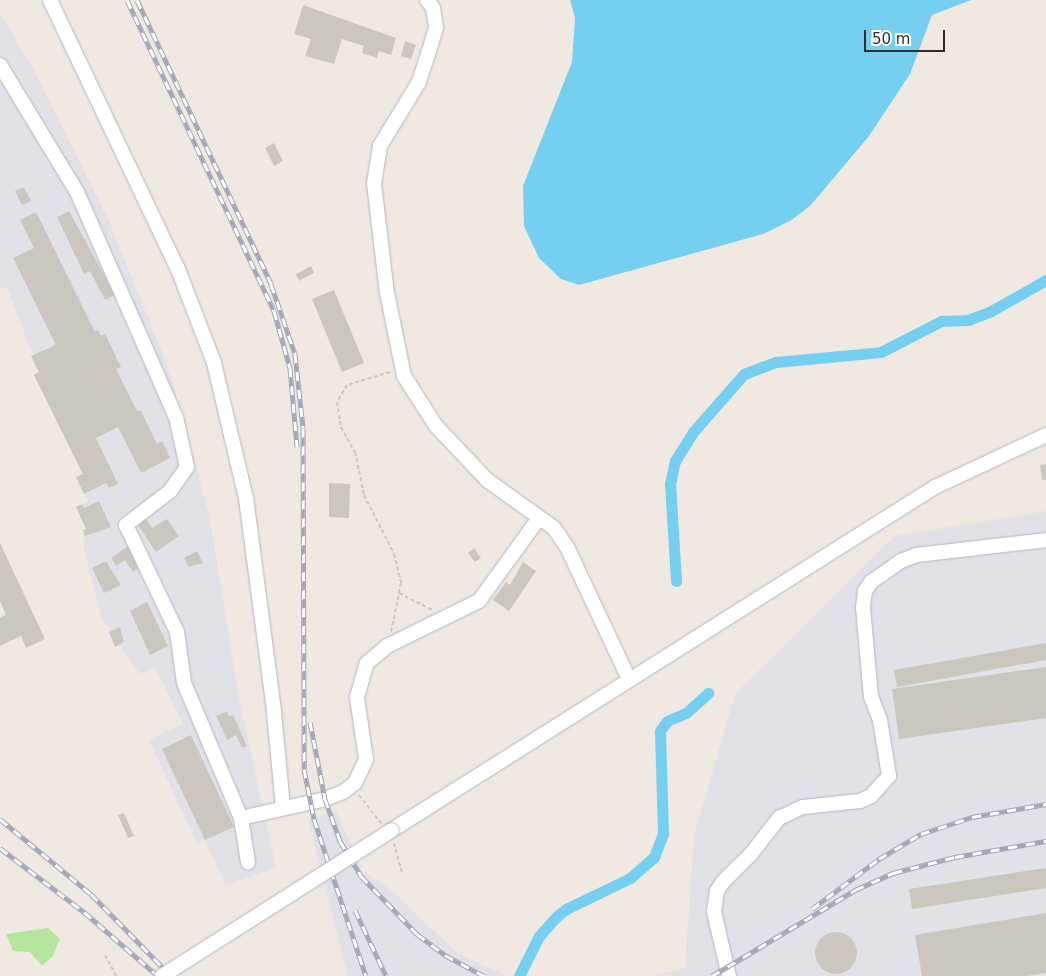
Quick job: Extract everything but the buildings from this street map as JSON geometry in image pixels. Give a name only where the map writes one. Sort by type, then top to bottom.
[{"type":"street","points":[[50,0],[178,269],[218,378],[246,498],[274,712],[283,808]]},
{"type":"street","points":[[427,0],[433,8],[436,28],[419,82],[380,146],[374,183],[387,293],[403,369],[436,426],[487,480],[554,528],[568,549],[629,679]]},
{"type":"street","points":[[0,65],[77,192],[176,417],[187,467],[170,491],[126,525],[177,632],[184,683],[241,818],[248,862]]},
{"type":"street","points":[[162,976],[935,487],[1046,434]]},
{"type":"street","points":[[241,818],[335,796],[359,778],[366,754],[356,706],[358,687],[367,663],[387,646],[448,618],[479,601],[539,518]]},
{"type":"street","points":[[729,976],[714,912],[717,891],[722,883],[751,854],[779,818],[803,807],[860,801],[872,796],[889,776],[880,720],[871,697],[863,607],[865,591],[872,582],[901,560],[917,555],[1046,540]]},
{"type":"path","points":[[387,646],[401,583],[394,554],[364,495],[355,452],[341,427],[337,402],[347,385],[403,369]]},
{"type":"path","points":[[399,592],[448,618]]},
{"type":"path","points":[[356,790],[389,832],[402,872]]},
{"type":"path","points":[[106,955],[116,976]]},
{"type":"shaded area","points":[[0,13],[34,70],[107,216],[164,357],[184,420],[210,519],[238,693],[276,868],[225,885],[205,840],[197,844],[149,740],[183,724],[155,667],[140,674],[101,618],[84,548],[83,530],[86,529],[76,507],[88,501],[76,477],[82,474],[34,375],[39,372],[7,287],[2,289],[0,284]]},
{"type":"shaded area","points":[[1046,511],[1046,976],[652,976],[685,968],[694,836],[735,694],[895,536]]},
{"type":"shaded area","points":[[336,811],[363,871],[391,890],[457,953],[508,976],[348,976],[308,819]]},
{"type":"green space","points":[[48,928],[60,939],[53,956],[42,966],[30,952],[13,951],[6,934]]},
{"type":"water","points":[[570,0],[971,0],[932,15],[910,74],[869,136],[810,206],[790,221],[763,234],[579,285],[561,279],[539,258],[524,226],[523,186],[572,62],[575,18]]},
{"type":"waterway","points":[[676,581],[670,484],[675,461],[693,432],[744,374],[776,362],[881,352],[941,321],[968,320],[991,311],[1046,280]]},
{"type":"waterway","points":[[519,976],[539,936],[556,917],[566,909],[630,878],[654,857],[663,833],[660,731],[667,721],[686,713],[708,693]]},
{"type":"railway","points":[[127,0],[274,311],[290,368],[297,447]]},
{"type":"railway","points":[[137,0],[271,284],[295,354],[303,428],[304,769],[314,819],[366,976]]},
{"type":"railway","points":[[310,722],[325,799],[340,841],[361,876],[417,934],[445,955],[484,976]]},
{"type":"railway","points":[[812,909],[879,859],[921,834],[972,817],[1046,804]]},
{"type":"railway","points":[[0,819],[91,894],[171,976]]},
{"type":"railway","points":[[712,976],[855,890],[893,873],[955,857],[1046,841]]},
{"type":"railway","points":[[0,848],[84,912],[158,976]]},
{"type":"railway","points":[[355,910],[386,976]]}]
